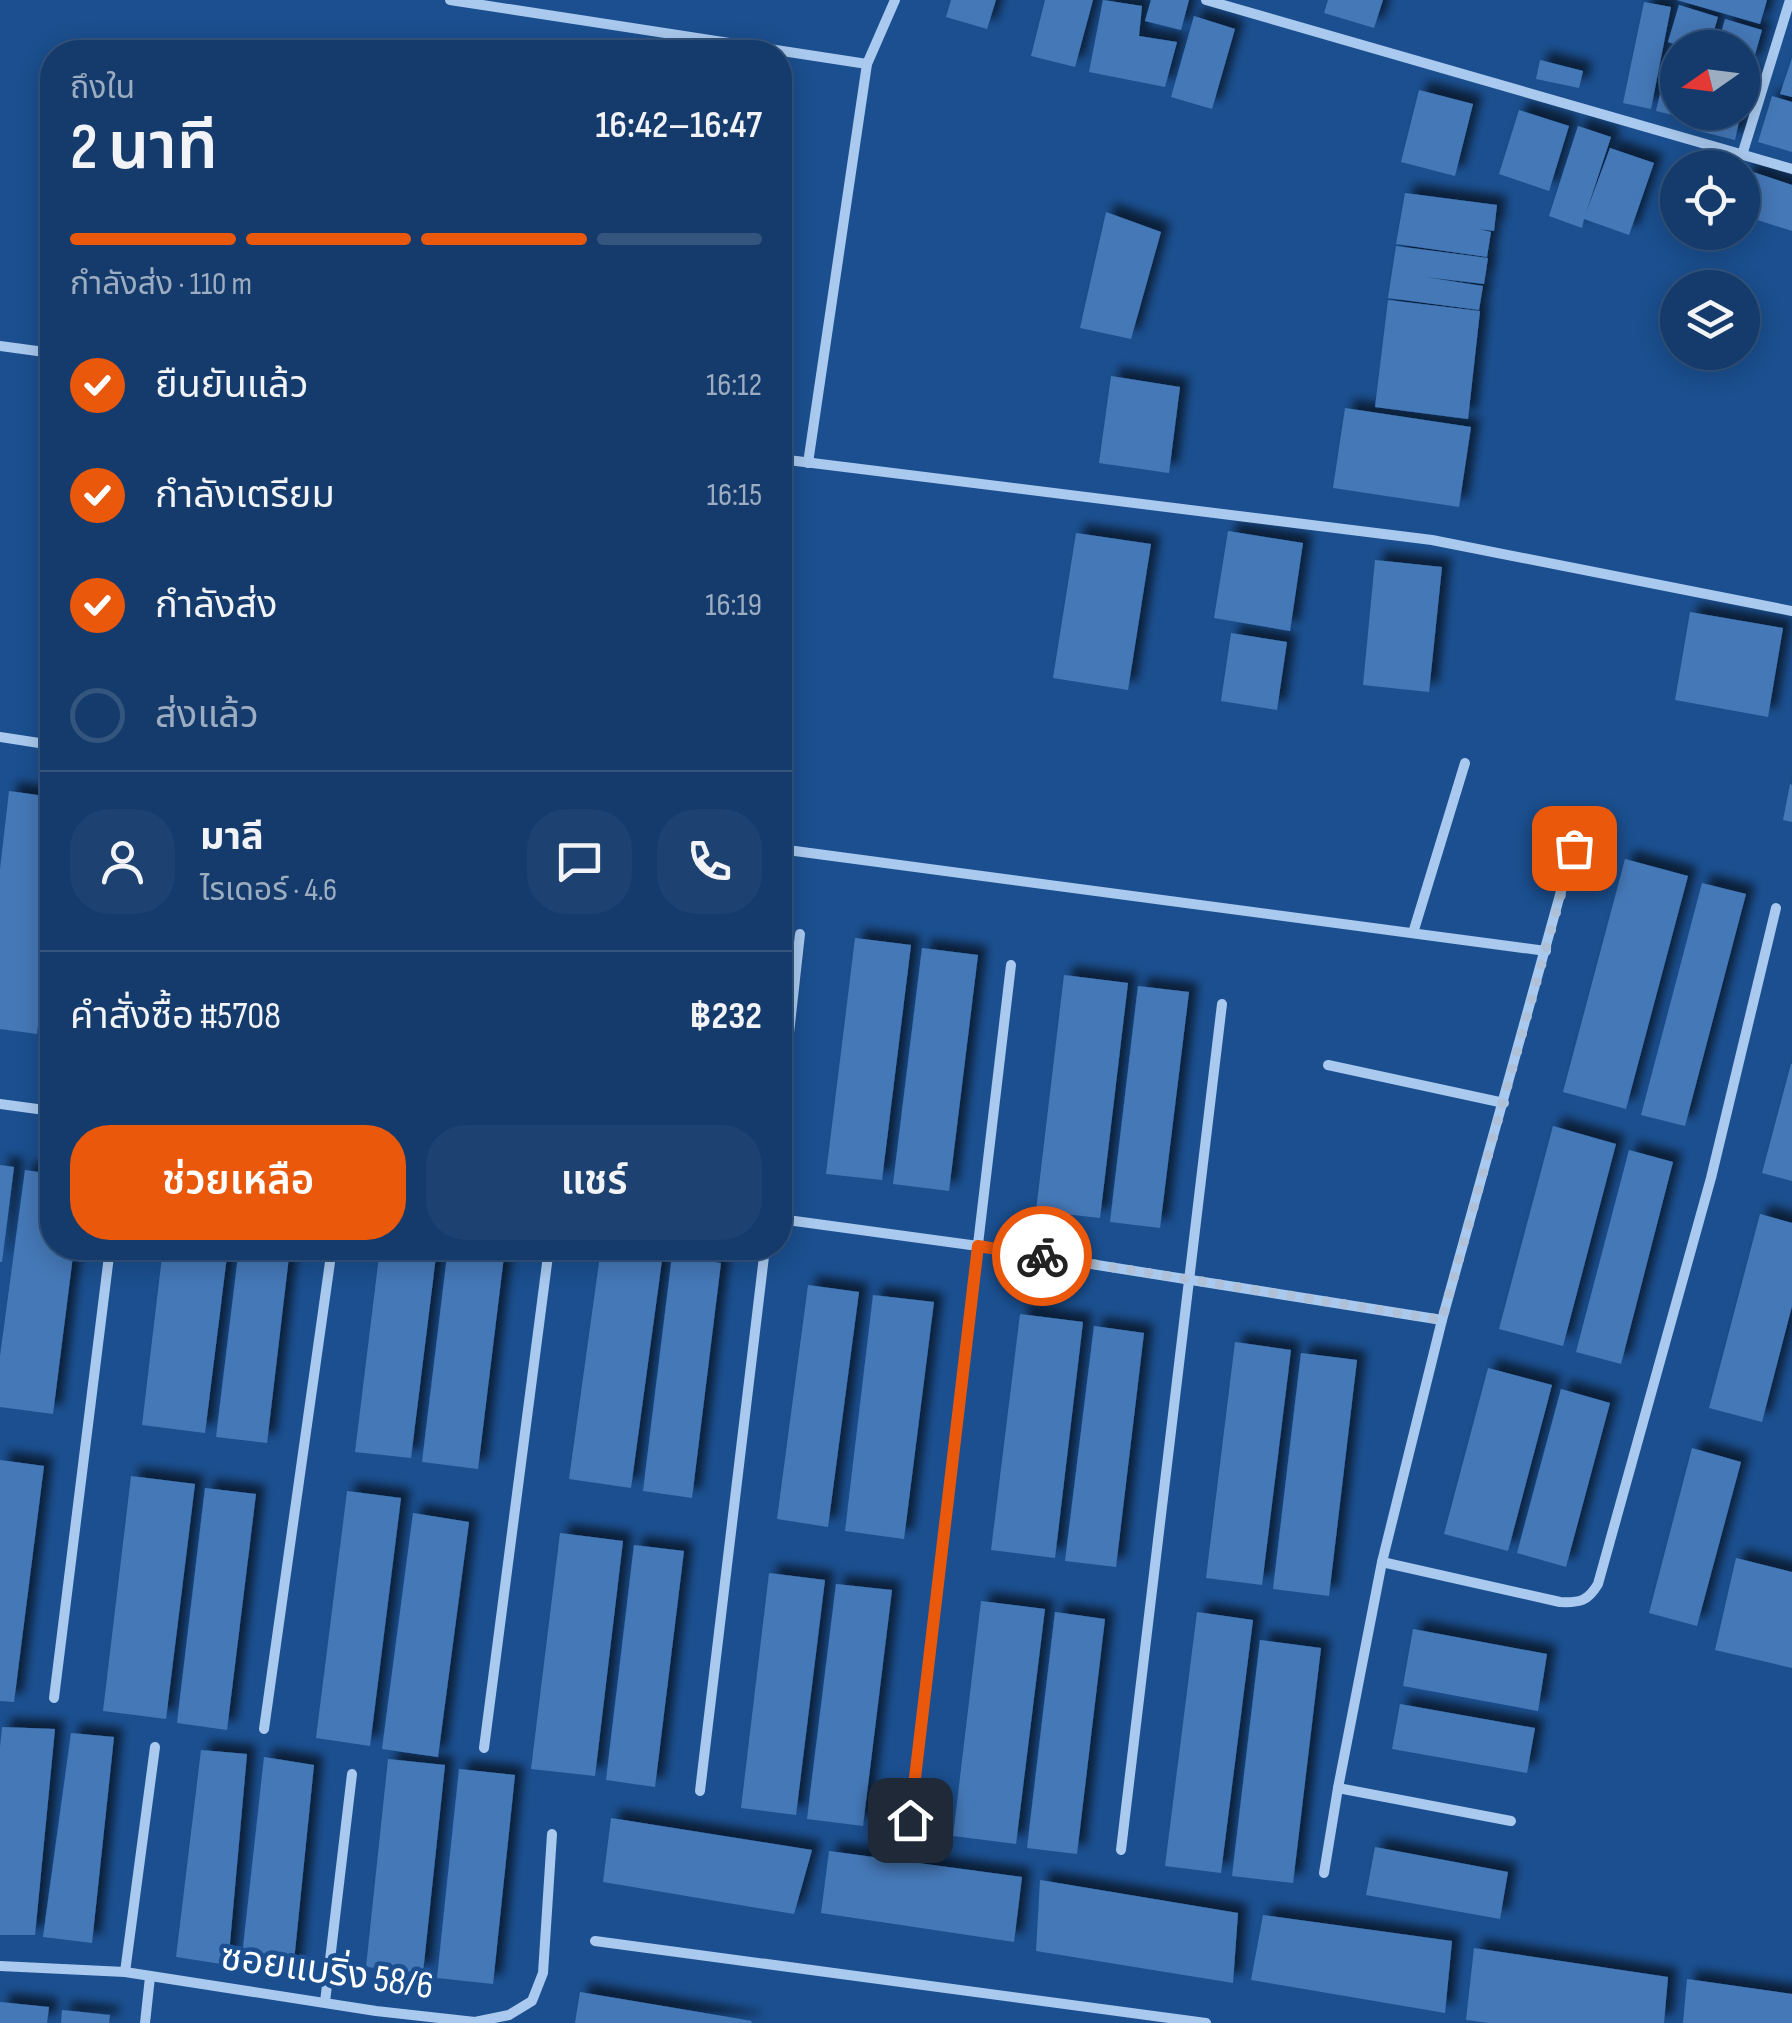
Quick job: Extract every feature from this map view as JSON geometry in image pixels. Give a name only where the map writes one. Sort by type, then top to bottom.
[{"type":"street","points":[[450,0],[711,40]]},
{"type":"street","points":[[808,464],[867,64],[895,0]]},
{"type":"street","points":[[1206,0],[1722,150]]},
{"type":"street","points":[[1744,150],[1790,0]]},
{"type":"street","points":[[792,52],[867,64]]},
{"type":"street","points":[[1760,161],[1792,169]]},
{"type":"street","points":[[0,346],[40,351]]},
{"type":"street","points":[[792,461],[1432,540],[1792,610]]},
{"type":"street","points":[[0,737],[40,743]]},
{"type":"street","points":[[1413,934],[1465,762]]},
{"type":"street","points":[[1324,1873],[1382,1562],[1442,1320],[1574,848]]},
{"type":"street","points":[[792,850],[1546,951]]},
{"type":"street","points":[[1382,1562],[1560,1602],[1578,1603],[1590,1597],[1598,1584],[1711,1178],[1776,908]]},
{"type":"street","points":[[792,1006],[800,934]]},
{"type":"street","points":[[910,1820],[1011,965]]},
{"type":"street","points":[[1122,1850],[1222,1004]]},
{"type":"street","points":[[1328,1065],[1504,1103]]},
{"type":"street","points":[[0,1104],[40,1109]]},
{"type":"street","points":[[792,1221],[978,1246],[1442,1320]]},
{"type":"street","points":[[54,1698],[109,1260]]},
{"type":"street","points":[[264,1729],[330,1260]]},
{"type":"street","points":[[484,1748],[548,1260]]},
{"type":"street","points":[[700,1791],[764,1260]]},
{"type":"street","points":[[125,1972],[155,1747]]},
{"type":"street","points":[[324,2002],[352,1774]]},
{"type":"street","points":[[1338,1788],[1512,1821]]},
{"type":"street","name":"ซอยแบริ่ง 58/6","points":[[0,1966],[125,1972],[324,2002],[375,2017],[475,2022],[508,2015],[532,2000],[542,1973],[552,1834]]},
{"type":"street","points":[[595,1941],[1206,2023]]},
{"type":"street","points":[[145,2023],[150,1978]]},
{"type":"building","points":[[951,0],[996,0],[987,29],[946,17]]},
{"type":"building","points":[[1045,0],[1093,0],[1075,67],[1031,56]]},
{"type":"building","points":[[1103,0],[1142,6],[1139,36],[1177,42],[1165,87],[1089,72]]},
{"type":"building","points":[[1151,0],[1189,0],[1181,30],[1145,21]]},
{"type":"building","points":[[1328,0],[1383,0],[1374,28],[1324,13]]},
{"type":"building","points":[[1677,0],[1767,0],[1760,24]]},
{"type":"building","points":[[1644,2],[1671,7],[1666,30],[1660,30],[1660,63],[1651,109],[1623,103]]},
{"type":"building","points":[[1679,5],[1718,17],[1714,30],[1672,30]]},
{"type":"building","points":[[1194,16],[1235,29],[1212,109],[1171,97]]},
{"type":"building","points":[[1725,19],[1762,30],[1760,37],[1760,30],[1722,30]]},
{"type":"building","points":[[1792,58],[1792,97],[1780,94]]},
{"type":"building","points":[[1540,60],[1583,71],[1579,88],[1536,79]]},
{"type":"building","points":[[1419,90],[1473,104],[1455,176],[1401,162]]},
{"type":"building","points":[[1772,96],[1792,102],[1792,152],[1758,142]]},
{"type":"building","points":[[1519,110],[1569,126],[1549,191],[1499,174]]},
{"type":"building","points":[[1578,126],[1611,137],[1586,213],[1610,148],[1654,163],[1629,235],[1584,219],[1582,228],[1549,216]]},
{"type":"building","points":[[1695,130],[1737,130],[1735,140]]},
{"type":"building","points":[[1760,174],[1792,185],[1792,231],[1760,221]]},
{"type":"building","points":[[1405,193],[1497,205],[1494,231],[1479,229],[1491,232],[1487,257],[1396,244]]},
{"type":"building","points":[[1106,212],[1161,232],[1131,339],[1080,328]]},
{"type":"building","points":[[1396,246],[1488,258],[1484,284],[1425,277],[1483,286],[1479,310],[1388,298]]},
{"type":"building","points":[[1388,300],[1480,311],[1468,419],[1375,407]]},
{"type":"building","points":[[1111,376],[1180,387],[1169,473],[1099,463]]},
{"type":"building","points":[[1345,408],[1471,427],[1459,507],[1333,488]]},
{"type":"building","points":[[1228,531],[1303,543],[1290,631],[1214,618]]},
{"type":"building","points":[[1076,533],[1151,544],[1128,690],[1053,678]]},
{"type":"building","points":[[1375,560],[1442,567],[1429,692],[1363,685]]},
{"type":"building","points":[[1690,612],[1783,628],[1768,717],[1675,700]]},
{"type":"building","points":[[1231,633],[1287,642],[1277,710],[1221,701]]},
{"type":"building","points":[[1792,785],[1792,822],[1783,820]]},
{"type":"building","points":[[9,791],[40,795],[37,1034],[0,1029],[0,869]]},
{"type":"building","points":[[1625,859],[1688,876],[1626,1109],[1563,1092]]},
{"type":"building","points":[[1702,883],[1746,894],[1685,1126],[1641,1115]]},
{"type":"building","points":[[855,938],[911,945],[882,1180],[826,1174]]},
{"type":"building","points":[[922,948],[978,955],[949,1191],[893,1184]]},
{"type":"building","points":[[1064,975],[1128,983],[1100,1218],[1036,1211]]},
{"type":"building","points":[[1138,986],[1189,992],[1160,1228],[1110,1222]]},
{"type":"building","points":[[1792,1064],[1792,1181],[1762,1173]]},
{"type":"building","points":[[1553,1126],[1616,1144],[1563,1346],[1499,1329]]},
{"type":"building","points":[[1629,1150],[1673,1162],[1621,1364],[1576,1352]]},
{"type":"building","points":[[0,1165],[14,1167],[2,1262],[0,1262]]},
{"type":"building","points":[[25,1170],[40,1172],[40,1260],[72,1260],[53,1414],[0,1407],[0,1356]]},
{"type":"building","points":[[1760,1214],[1792,1223],[1792,1306],[1762,1422],[1709,1408]]},
{"type":"building","points":[[162,1260],[227,1260],[205,1433],[142,1425]]},
{"type":"building","points":[[238,1260],[289,1260],[267,1443],[216,1437]]},
{"type":"building","points":[[379,1260],[436,1260],[411,1458],[355,1452]]},
{"type":"building","points":[[447,1260],[504,1260],[478,1469],[422,1462]]},
{"type":"building","points":[[599,1260],[662,1260],[631,1488],[569,1479]]},
{"type":"building","points":[[672,1260],[721,1263],[692,1498],[643,1491]]},
{"type":"building","points":[[808,1285],[859,1292],[828,1527],[777,1519]]},
{"type":"building","points":[[873,1295],[934,1302],[904,1539],[845,1531]]},
{"type":"building","points":[[1020,1314],[1083,1322],[1055,1558],[991,1550]]},
{"type":"building","points":[[1094,1326],[1144,1333],[1116,1567],[1065,1561]]},
{"type":"building","points":[[1235,1342],[1291,1350],[1262,1585],[1206,1578]]},
{"type":"building","points":[[1301,1353],[1357,1360],[1329,1596],[1273,1589]]},
{"type":"building","points":[[1488,1368],[1552,1385],[1508,1551],[1444,1534]]},
{"type":"building","points":[[1561,1389],[1610,1403],[1566,1567],[1517,1553]]},
{"type":"building","points":[[1692,1448],[1741,1462],[1697,1626],[1649,1613]]},
{"type":"building","points":[[0,1460],[44,1466],[14,1702],[0,1701]]},
{"type":"building","points":[[131,1476],[195,1484],[166,1719],[103,1711]]},
{"type":"building","points":[[205,1488],[256,1494],[227,1730],[177,1723]]},
{"type":"building","points":[[347,1491],[401,1498],[370,1746],[316,1738]]},
{"type":"building","points":[[413,1513],[469,1522],[438,1757],[382,1749]]},
{"type":"building","points":[[560,1533],[623,1541],[595,1776],[531,1769]]},
{"type":"building","points":[[634,1545],[684,1551],[655,1787],[606,1780]]},
{"type":"building","points":[[1736,1558],[1792,1572],[1792,1668],[1715,1650]]},
{"type":"building","points":[[769,1573],[825,1580],[796,1815],[741,1808]]},
{"type":"building","points":[[836,1584],[892,1590],[863,1826],[807,1819]]},
{"type":"building","points":[[981,1601],[1045,1609],[1016,1844],[953,1836]]},
{"type":"building","points":[[1055,1612],[1105,1619],[1077,1854],[1027,1848]]},
{"type":"building","points":[[1197,1612],[1253,1620],[1221,1873],[1165,1866]]},
{"type":"building","points":[[1413,1629],[1547,1654],[1538,1711],[1403,1686]]},
{"type":"building","points":[[1260,1640],[1321,1648],[1293,1883],[1232,1876]]},
{"type":"building","points":[[1400,1704],[1535,1728],[1527,1773],[1392,1749]]},
{"type":"building","points":[[2,1727],[55,1729],[35,1935],[0,1935]]},
{"type":"building","points":[[71,1733],[114,1737],[92,1943],[43,1937]]},
{"type":"building","points":[[201,1750],[247,1754],[228,1965],[176,1957]]},
{"type":"building","points":[[264,1757],[314,1765],[293,1971],[241,1966]]},
{"type":"building","points":[[388,1759],[445,1765],[423,1973],[366,1967]]},
{"type":"building","points":[[459,1769],[515,1775],[493,1984],[437,1978]]},
{"type":"building","points":[[611,1818],[812,1850],[794,1914],[603,1882]]},
{"type":"building","points":[[1375,1847],[1508,1872],[1500,1919],[1366,1895]]},
{"type":"building","points":[[829,1851],[1022,1877],[1014,1942],[821,1913]]},
{"type":"building","points":[[1040,1880],[1238,1913],[1233,1983],[1036,1951]]},
{"type":"building","points":[[1263,1915],[1452,1941],[1445,2013],[1251,1980]]},
{"type":"building","points":[[1474,1948],[1668,1977],[1664,2023],[1466,2020]]},
{"type":"building","points":[[1687,1979],[1792,1994],[1792,2023],[1683,2023]]},
{"type":"building","points":[[580,1992],[752,2021],[575,2023]]},
{"type":"building","points":[[0,2002],[49,2007],[47,2023],[0,2023]]},
{"type":"building","points":[[62,2010],[110,2015],[109,2023],[61,2023]]},
{"type":"way so far","points":[[1042,1256],[1442,1320],[1574,848]]},
{"type":"route","points":[[910,1820],[978,1246],[1042,1256]]}]
